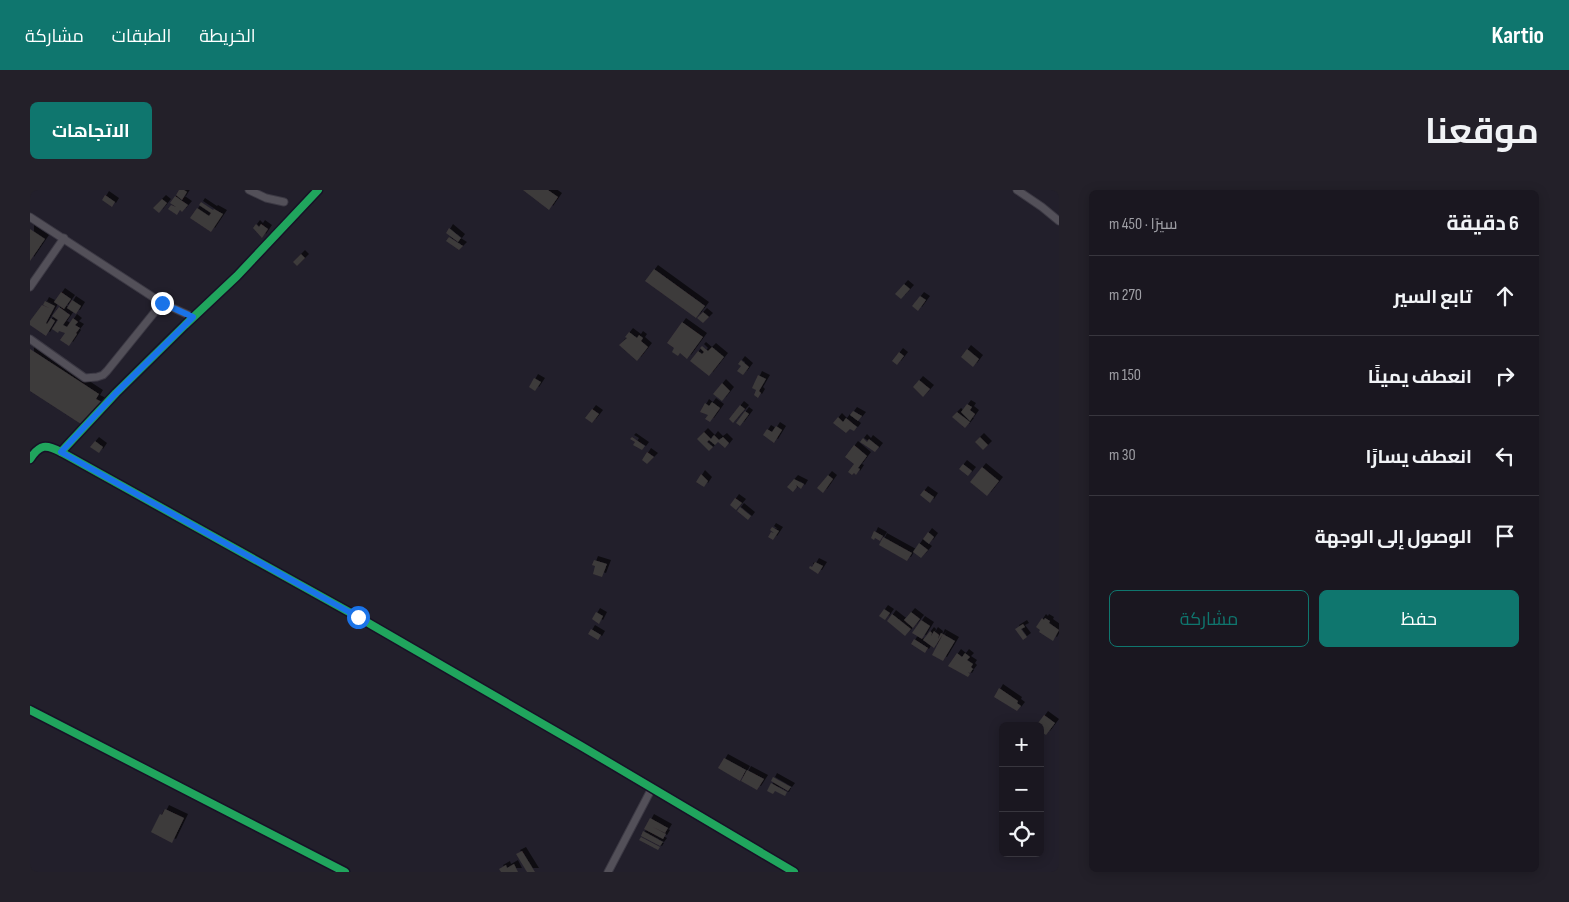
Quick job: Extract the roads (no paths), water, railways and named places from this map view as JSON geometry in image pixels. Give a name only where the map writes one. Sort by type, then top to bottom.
[{"type":"street","points":[[249,190],[266,198],[284,202]]},
{"type":"street","points":[[61,452],[116,393],[237,276],[318,190]]},
{"type":"street","points":[[1017,190],[1059,221]]},
{"type":"street","points":[[30,217],[162,303],[193,317]]},
{"type":"street","points":[[30,286],[64,238]]},
{"type":"street","points":[[30,339],[85,378],[97,377],[107,371],[162,303]]},
{"type":"street","points":[[30,459],[36,451],[45,446],[61,452],[358,617],[794,872]]},
{"type":"street","points":[[30,710],[345,872]]},
{"type":"street","points":[[608,872],[652,788]]}]
